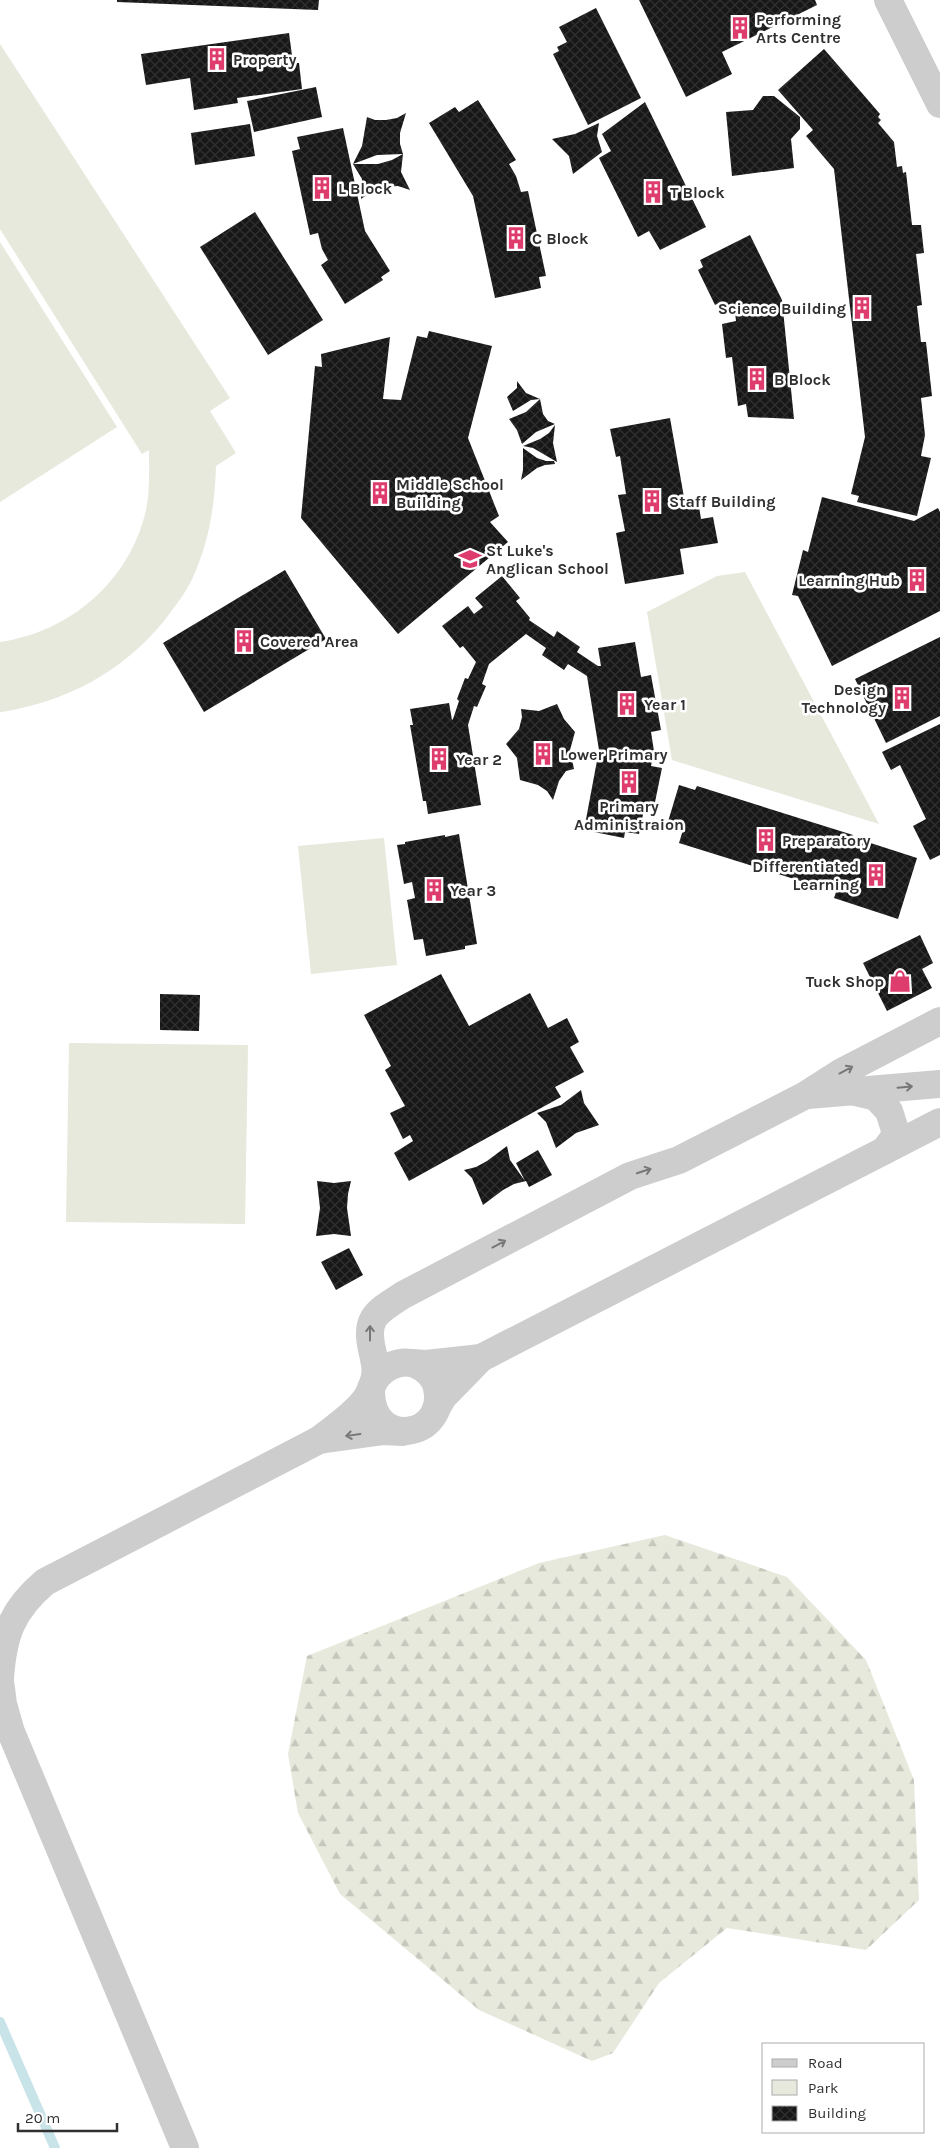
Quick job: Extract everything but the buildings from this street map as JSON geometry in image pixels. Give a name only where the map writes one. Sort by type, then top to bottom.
[{"type":"street","points":[[888,0],[940,104]]},
{"type":"street","points":[[402,1432],[390,1429],[381,1422],[374,1413],[370,1402],[376,1370],[370,1342],[369,1326],[378,1312],[403,1294],[630,1176],[679,1160],[804,1096],[840,1073],[940,1021]]},
{"type":"street","points":[[804,1096],[940,1084]]},
{"type":"street","points":[[852,1091],[876,1097],[889,1111],[895,1130],[894,1138],[885,1150]]},
{"type":"street","points":[[319,1440],[384,1431],[413,1431],[423,1426],[432,1418],[443,1397],[481,1358],[940,1122]]},
{"type":"street","points":[[185,2148],[11,1732],[3,1704],[0,1680],[1,1656],[15,1614],[27,1597],[45,1582],[319,1440],[360,1406],[381,1372],[390,1365],[426,1364],[481,1358]]},
{"type":"street","points":[[412,1363],[431,1375],[437,1385],[439,1396],[436,1409]]},
{"type":"green space","points":[[0,44],[230,398],[210,411],[236,453],[216,466],[211,519],[201,557],[186,590],[164,621],[130,656],[91,682],[49,700],[2,712],[0,712],[0,642],[26,636],[50,627],[73,615],[93,599],[111,580],[126,559],[138,536],[146,510],[149,488],[149,450],[142,454],[0,229]]},
{"type":"green space","points":[[0,242],[117,427],[0,502]]},
{"type":"green space","points":[[745,572],[879,824],[672,760],[647,612],[717,576]]},
{"type":"green space","points":[[384,838],[397,965],[311,974],[298,846]]},
{"type":"green space","points":[[69,1043],[248,1045],[245,1224],[66,1222]]},
{"type":"green space","points":[[665,1535],[787,1577],[866,1660],[914,1780],[919,1900],[866,1950],[727,1928],[659,1983],[613,2053],[592,2061],[479,2010],[340,1894],[298,1813],[288,1754],[307,1656],[539,1563]]},
{"type":"waterway","points":[[0,2022],[55,2148]]},
{"type":"place","name":"Performing Arts Centre","points":[[740,28]]},
{"type":"place","name":"Property","points":[[217,59]]},
{"type":"place","name":"L Block","points":[[322,188]]},
{"type":"place","name":"T Block","points":[[653,192]]},
{"type":"place","name":"C Block","points":[[516,238]]},
{"type":"place","name":"Science Building","points":[[862,308]]},
{"type":"place","name":"B Block","points":[[757,379]]},
{"type":"place","name":"Middle School Building","points":[[380,493]]},
{"type":"place","name":"Staff Building","points":[[652,501]]},
{"type":"place","name":"St Luke's Anglican School","points":[[470,559]]},
{"type":"place","name":"Learning Hub","points":[[917,580]]},
{"type":"place","name":"Covered Area","points":[[244,641]]},
{"type":"place","name":"Design Technology","points":[[902,698]]},
{"type":"place","name":"Year 1","points":[[627,704]]},
{"type":"place","name":"Lower Primary","points":[[543,754]]},
{"type":"place","name":"Year 2","points":[[439,759]]},
{"type":"place","name":"Primary Administraion","points":[[629,782]]},
{"type":"place","name":"Preparatory","points":[[766,840]]},
{"type":"place","name":"Differentiated Learning","points":[[876,875]]},
{"type":"place","name":"Year 3","points":[[434,890]]},
{"type":"place","name":"Tuck Shop","points":[[900,981]]}]
